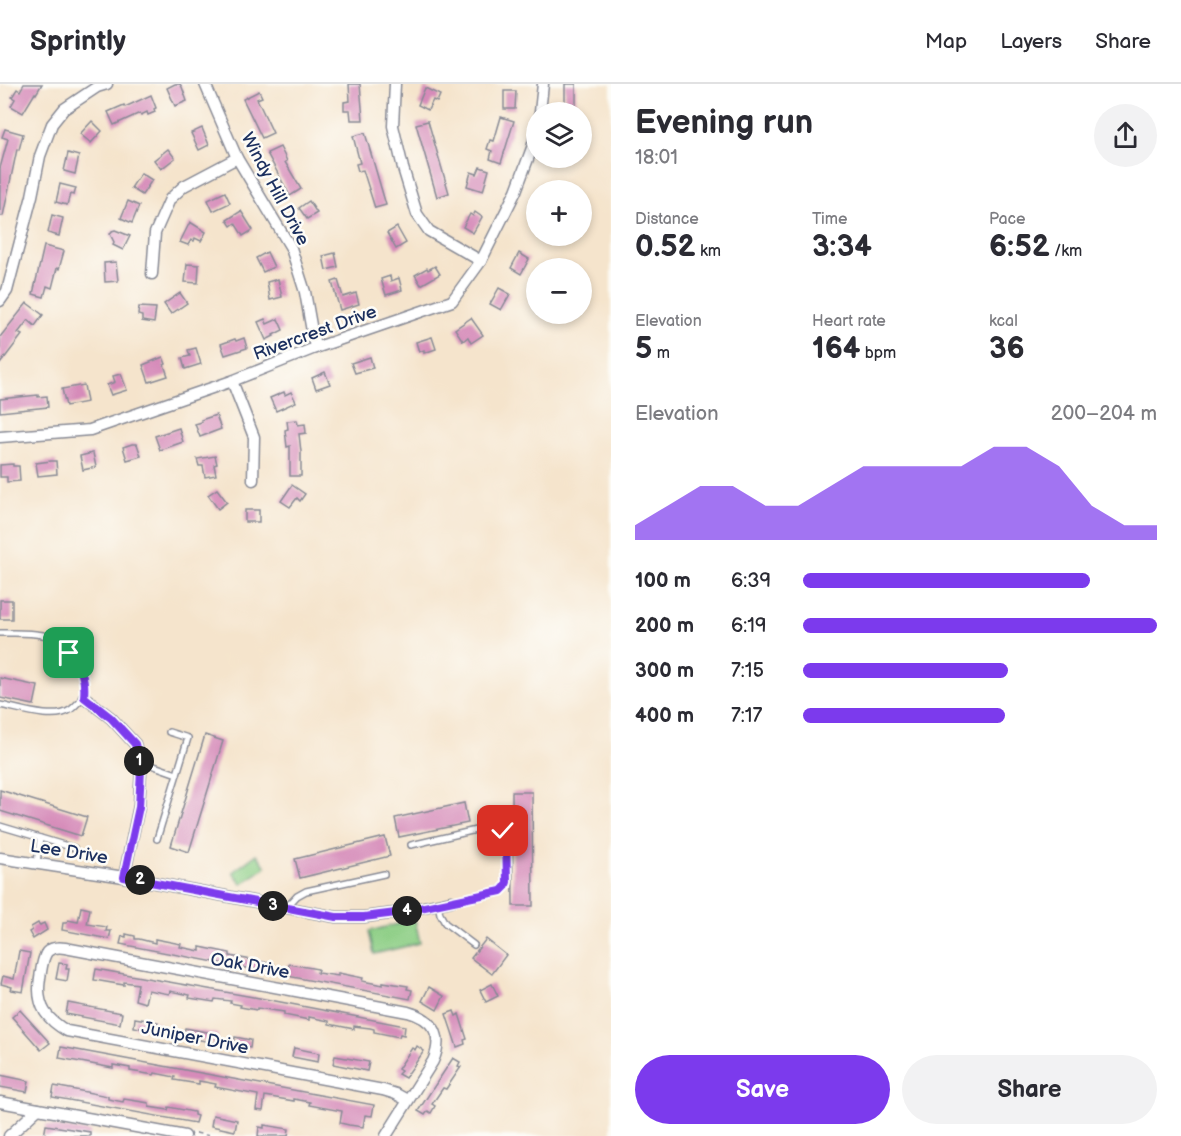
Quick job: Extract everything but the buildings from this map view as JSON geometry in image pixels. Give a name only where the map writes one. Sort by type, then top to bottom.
[{"type":"street","points":[[0,301],[7,291],[40,156],[52,124],[64,109],[97,87],[107,84]]},
{"type":"street","name":"Windy Hill Drive","points":[[205,84],[237,158],[291,248],[305,292],[315,348]]},
{"type":"street","points":[[395,84],[393,126],[402,168],[417,214],[429,231],[481,261]]},
{"type":"street","points":[[541,102],[543,84]]},
{"type":"street","points":[[152,274],[155,232],[170,199],[184,186],[237,158]]},
{"type":"street","name":"Rivercrest Drive","points":[[0,437],[90,430],[452,301],[481,261],[516,191],[526,164]]},
{"type":"street","points":[[232,381],[254,437],[253,480]]},
{"type":"street","points":[[84,697],[111,718],[135,744],[139,760],[141,770],[139,807],[124,877]]},
{"type":"street","name":"Lee Drive","points":[[0,858],[124,877],[336,917],[364,917],[396,913],[451,901]]},
{"type":"street","name":"Oak Drive","points":[[48,951],[65,948],[416,1014],[431,1025],[437,1036],[438,1046],[434,1061],[407,1100]]},
{"type":"street","name":"Juniper Drive","points":[[48,951],[44,958],[40,979],[40,998],[49,1018],[67,1031],[382,1090],[407,1100]]},
{"type":"street","points":[[386,1136],[407,1100]]},
{"type":"street","points":[[0,1102],[185,1136]]},
{"type":"street","points":[[9,1136],[38,1109]]},
{"type":"lane","points":[[0,633],[36,634],[56,642],[69,653],[84,678],[84,697],[70,711],[63,714],[38,713],[0,705]]},
{"type":"lane","points":[[157,839],[188,738],[169,732]]},
{"type":"lane","points":[[139,760],[177,774]]},
{"type":"lane","points":[[0,826],[74,848]]},
{"type":"lane","points":[[411,845],[489,827],[498,827],[503,831],[506,836],[507,882],[505,887],[494,893],[451,901]]},
{"type":"lane","points":[[37,864],[40,838]]},
{"type":"lane","points":[[286,908],[297,896],[306,891],[384,874]]},
{"type":"lane","points":[[438,904],[440,915],[446,923],[474,945]]},
{"type":"green space","points":[[257,854],[266,867],[242,884],[233,872]]},
{"type":"green space","points":[[415,920],[420,943],[374,954],[369,931]]},
{"type":"route","points":[[69,653],[84,678],[84,697],[111,718],[135,744],[141,770],[139,807],[124,877],[336,917],[364,917],[396,913],[501,891],[507,882],[506,836],[503,831]]}]
